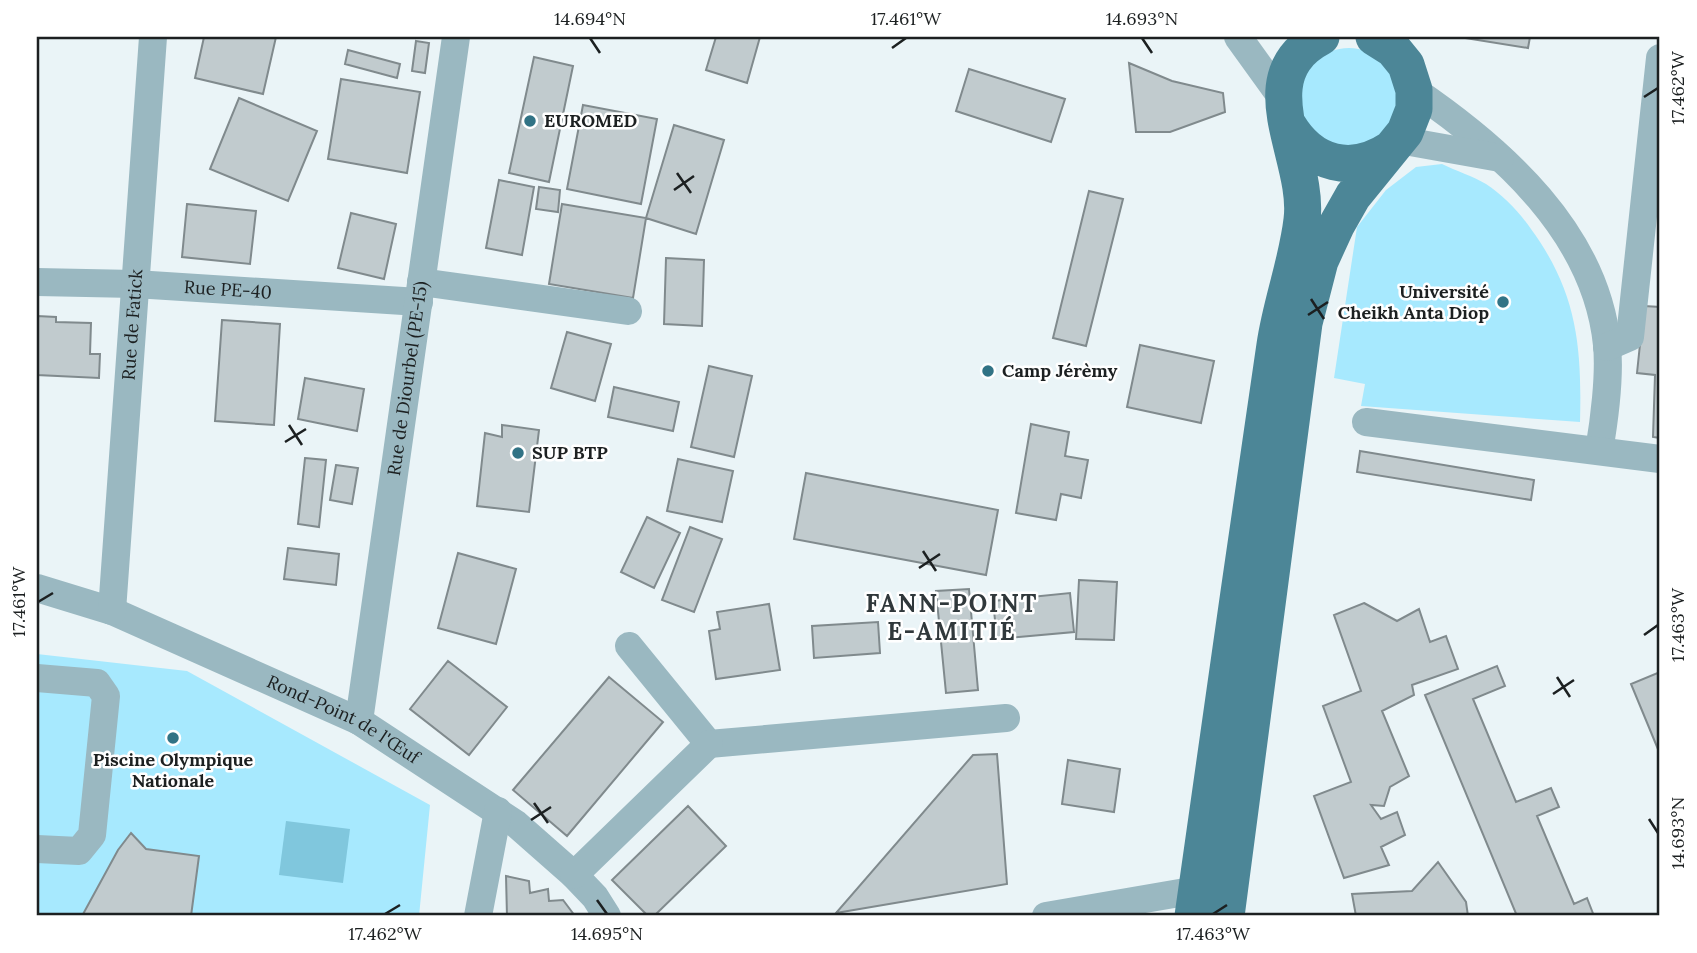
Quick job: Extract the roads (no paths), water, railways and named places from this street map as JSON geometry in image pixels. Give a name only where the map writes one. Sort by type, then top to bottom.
[{"type":"main road","points":[[1195,903],[1279,319],[1303,219],[1303,195],[1285,111],[1285,77],[1307,40]]},
{"type":"main road","points":[[1226,916],[1304,323],[1320,261],[1336,226],[1353,196],[1395,145],[1411,120],[1397,55]]},
{"type":"main road","points":[[1285,111],[1308,149],[1327,160],[1354,163],[1368,161],[1395,145]]},
{"type":"street","name":"Rue de Fatick","points":[[112,611],[153,37]]},
{"type":"street","name":"Rue de Diourbel (PE-15)","points":[[359,720],[456,37]]},
{"type":"street","points":[[1238,37],[1285,111]]},
{"type":"street","points":[[1397,55],[1453,117],[1503,159],[1537,196],[1569,237],[1585,267],[1599,304],[1607,346],[1604,424],[1599,451]]},
{"type":"street","points":[[1607,346],[1630,337],[1660,58]]},
{"type":"street","points":[[1395,145],[1503,159]]},
{"type":"street","name":"Rue PE-40","points":[[37,282],[420,292],[628,311]]},
{"type":"street","points":[[1366,422],[1660,459]]},
{"type":"street","name":"Rond-Point de l'Œuf","points":[[37,588],[112,611],[359,720],[498,811],[574,876],[595,897],[607,916]]},
{"type":"street","points":[[629,646],[709,744]]},
{"type":"street","points":[[37,678],[97,683],[106,696],[92,835],[79,851],[37,849]]},
{"type":"street","points":[[574,876],[709,744],[1006,718]]},
{"type":"street","points":[[478,916],[498,811]]},
{"type":"street","points":[[1046,916],[1195,903]]},
{"type":"place","name":"EUROMED","points":[[530,121]]},
{"type":"place","name":"Université Cheikh Anta Diop","points":[[1503,302]]},
{"type":"place","name":"Camp Jérèmy","points":[[988,371]]},
{"type":"place","name":"SUP BTP","points":[[518,453]]},
{"type":"place","name":"Piscine Olympique Nationale","points":[[173,738]]},
{"type":"district","name":"FANN-POINT E-AMITIÉ","points":[[952,618]]}]
